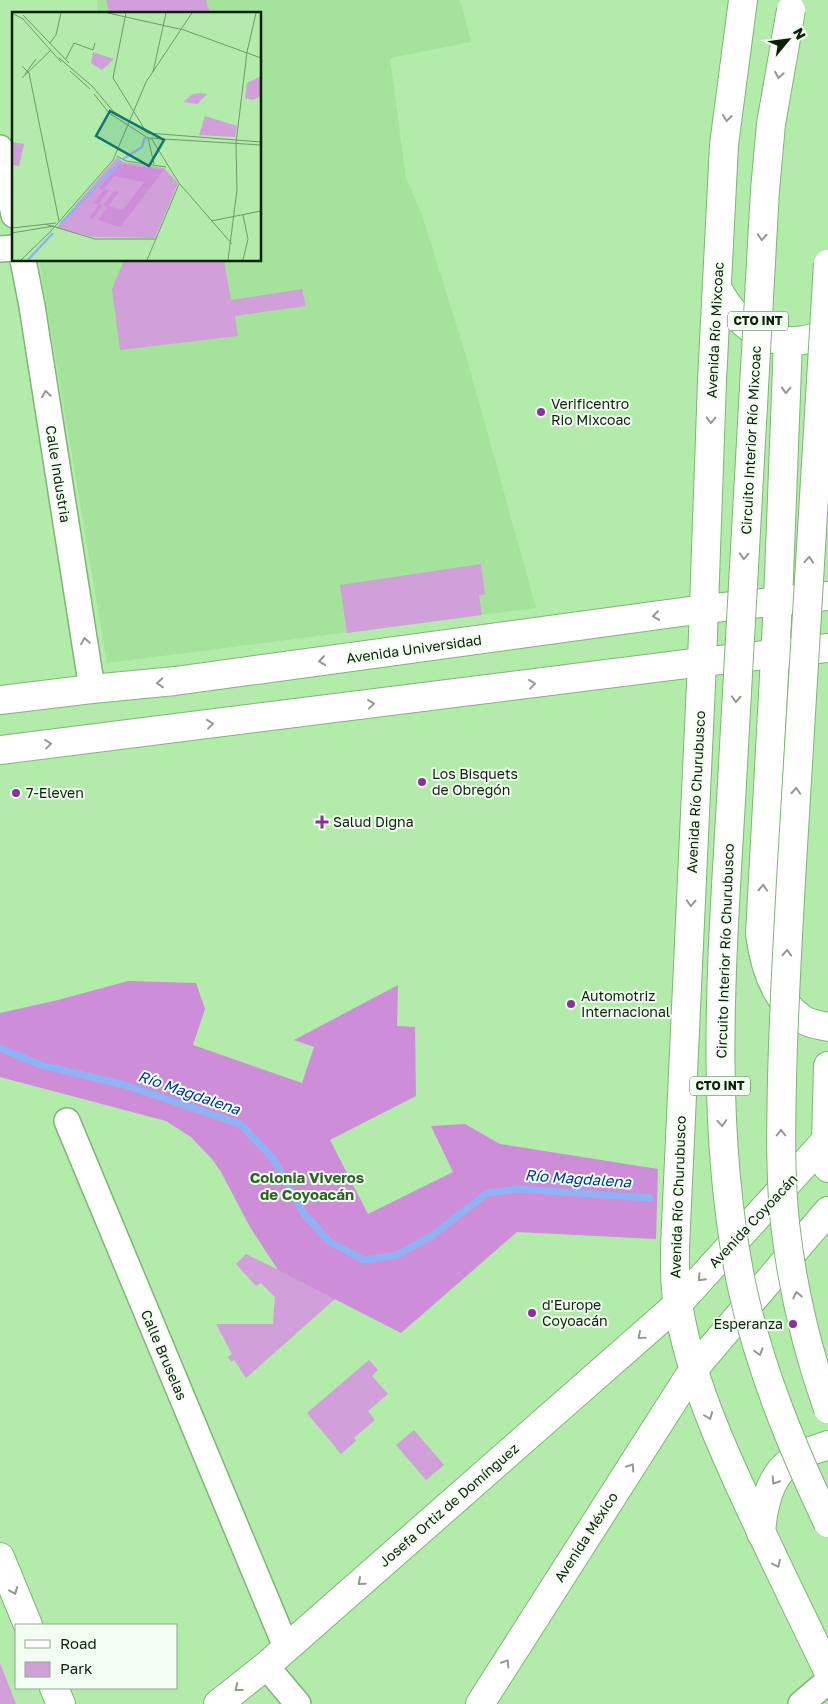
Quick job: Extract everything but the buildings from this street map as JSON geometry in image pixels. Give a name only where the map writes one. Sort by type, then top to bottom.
[{"type":"main road","name":"Avenida Río Mixcoac","points":[[702,662],[724,145],[743,0]]},
{"type":"main road","name":"Circuito Interior Río Mixcoac","points":[[740,633],[765,190],[771,124],[791,10]]},
{"type":"main road","points":[[828,264],[805,626],[783,1029],[782,1172],[785,1224],[793,1275],[805,1334],[828,1409]]},
{"type":"main road","points":[[717,288],[733,314],[750,329],[765,336],[788,341],[816,338],[828,333]]},
{"type":"main road","points":[[788,341],[778,602],[760,934],[770,976],[788,1005],[804,1020],[828,1027]]},
{"type":"main road","name":"Avenida Universidad","points":[[0,700],[175,681],[704,609],[828,596]]},
{"type":"main road","name":"Circuito Interior Río Churubusco","points":[[740,633],[720,1036],[720,1108],[725,1178],[743,1288],[763,1365],[795,1451],[828,1523]]},
{"type":"main road","points":[[0,750],[702,662],[828,648]]},
{"type":"main road","name":"Avenida Río Churubusco","points":[[702,662],[675,1247],[675,1279],[678,1304],[693,1370],[727,1460],[828,1671]]},
{"type":"main road","points":[[827,1149],[828,1066]]},
{"type":"main road","name":"Avenida Coyoacán","points":[[678,1304],[827,1149]]},
{"type":"main road","points":[[693,1370],[828,1212]]},
{"type":"main road","name":"Josefa Ortiz de Domínguez","points":[[218,1704],[266,1666],[678,1304]]},
{"type":"main road","name":"Avenida México","points":[[480,1704],[693,1370]]},
{"type":"main road","points":[[761,1533],[762,1512],[771,1487],[781,1472],[796,1457],[828,1445]]},
{"type":"main road","points":[[0,1557],[28,1624]]},
{"type":"main road","points":[[54,1689],[60,1704]]},
{"type":"street","points":[[0,148],[12,205]]},
{"type":"street","name":"Calle Industria","points":[[23,261],[32,306],[92,689]]},
{"type":"street","name":"Calle Bruselas","points":[[67,1121],[286,1648]]},
{"type":"street","points":[[266,1666],[298,1704]]},
{"type":"street","points":[[801,1704],[828,1681]]},
{"type":"shaded area","points":[[97,0],[460,0],[471,42],[390,58],[406,178],[421,212],[467,359],[536,608],[107,663],[39,261],[261,261],[261,12],[97,12]]},
{"type":"shaded area","points":[[128,981],[196,983],[205,1009],[193,1045],[302,1083],[314,1047],[294,1040],[398,985],[397,1026],[415,1027],[416,1096],[330,1140],[368,1214],[453,1172],[431,1126],[465,1124],[500,1144],[658,1169],[656,1239],[517,1232],[401,1333],[278,1270],[250,1227],[221,1172],[212,1159],[191,1137],[166,1121],[0,1077],[0,1013]]},
{"type":"green space","points":[[106,0],[206,0],[209,12],[109,12]]},
{"type":"green space","points":[[124,261],[224,261],[231,300],[302,289],[306,306],[235,316],[238,336],[120,350],[112,289]]},
{"type":"green space","points":[[481,564],[485,594],[479,595],[482,615],[347,633],[340,585]]},
{"type":"green space","points":[[246,1254],[336,1298],[246,1378],[234,1360],[231,1362],[228,1357],[232,1354],[216,1324],[273,1324],[275,1297],[261,1283],[256,1286],[236,1264]]},
{"type":"green space","points":[[369,1360],[378,1370],[372,1376],[388,1394],[368,1411],[375,1420],[354,1438],[356,1441],[341,1454],[307,1413]]},
{"type":"green space","points":[[414,1430],[444,1465],[426,1480],[396,1445]]},
{"type":"green space","points":[[0,1663],[16,1704],[0,1704]]},
{"type":"waterway","name":"Río Magdalena","points":[[0,1048],[41,1065],[125,1085],[240,1124],[273,1158],[304,1214],[330,1242],[364,1260],[397,1255],[433,1235],[487,1193],[519,1189],[650,1198]]},
{"type":"place","name":"Verificentro Rio Mixcoac","points":[[541,412]]},
{"type":"place","name":"Los Bisquets de Obregón","points":[[422,782]]},
{"type":"place","name":"7-Eleven","points":[[16,793]]},
{"type":"place","name":"Salud Digna","points":[[322,822]]},
{"type":"place","name":"Automotriz Internacional","points":[[571,1004]]},
{"type":"place","name":"d'Europe Coyoacán","points":[[532,1313]]},
{"type":"place","name":"Esperanza","points":[[793,1324]]},
{"type":"district","name":"Colonia Viveros de Coyoacán","points":[[307,1186]]}]
